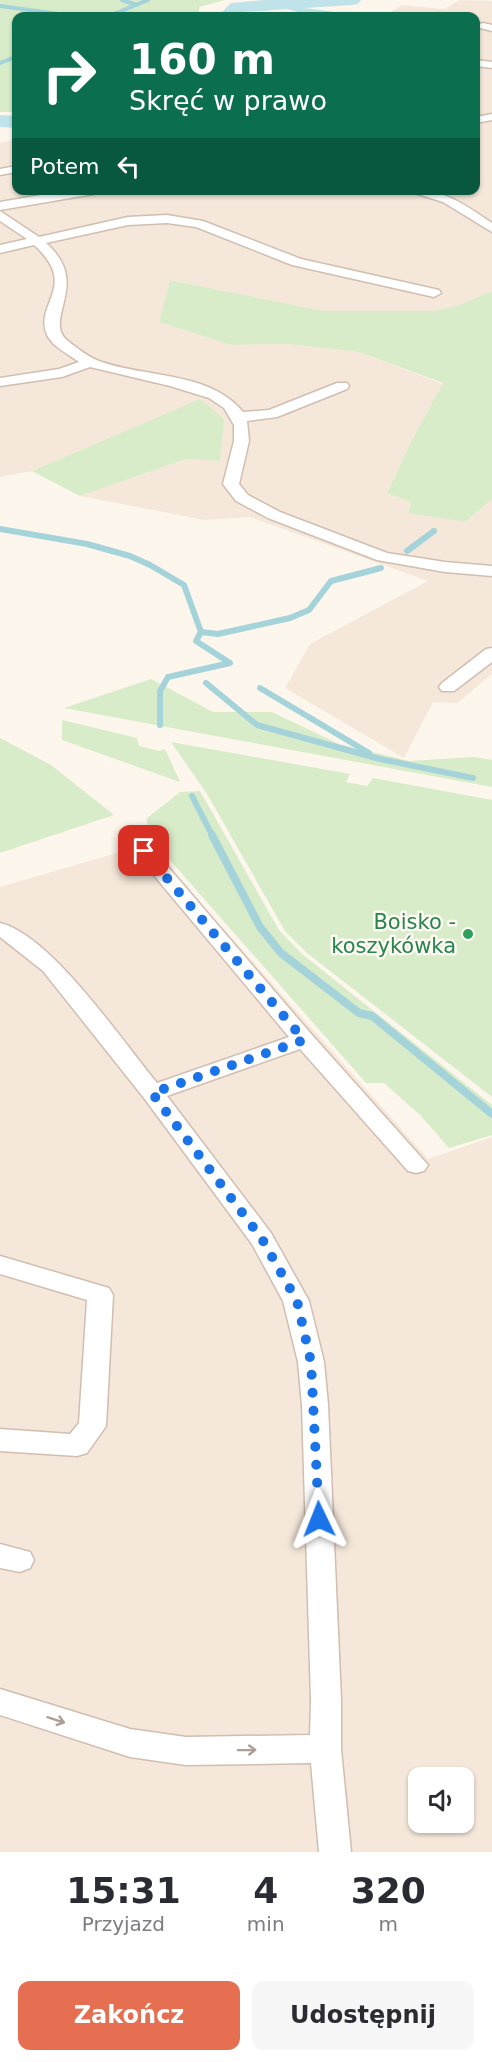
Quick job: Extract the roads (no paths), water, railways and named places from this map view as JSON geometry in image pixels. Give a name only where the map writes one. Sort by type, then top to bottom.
[{"type":"street","points":[[0,206],[65,195]]},
{"type":"street","points":[[431,195],[447,199],[492,228]]},
{"type":"street","points":[[0,215],[37,241],[58,264],[62,274],[52,323],[55,336],[66,346],[91,363],[173,382],[211,394],[231,408],[239,417],[242,435],[231,484],[242,498],[274,515],[383,557],[445,567],[492,571]]},
{"type":"street","points":[[0,249],[128,220],[180,221],[199,224],[297,262],[434,293]]},
{"type":"street","points":[[0,382],[62,374],[91,363]]},
{"type":"street","points":[[239,417],[272,414],[342,386]]},
{"type":"street","points":[[448,687],[492,653]]},
{"type":"street","points":[[144,851],[304,1040],[416,1165]]},
{"type":"street","points":[[0,929],[15,937],[51,966],[152,1093],[262,1239],[297,1301],[311,1362],[315,1405],[326,1700],[325,1749],[335,1852]]},
{"type":"street","points":[[152,1093],[304,1040]]},
{"type":"street","points":[[0,1265],[100,1295],[92,1426],[77,1445],[0,1440]]},
{"type":"street","points":[[0,1702],[141,1745],[186,1751],[325,1749]]},
{"type":"waterway","points":[[122,0],[136,5]]},
{"type":"waterway","points":[[136,5],[148,0]]},
{"type":"waterway","points":[[232,12],[237,7],[352,0]]},
{"type":"waterway","points":[[276,3],[312,12]]},
{"type":"waterway","points":[[119,12],[136,5]]},
{"type":"waterway","points":[[0,6],[44,12]]},
{"type":"waterway","points":[[0,63],[12,58]]},
{"type":"waterway","points":[[0,121],[12,122]]},
{"type":"waterway","points":[[0,529],[87,544],[130,556],[150,565],[184,585],[201,632]]},
{"type":"waterway","points":[[407,551],[434,531]]},
{"type":"waterway","points":[[201,632],[218,634],[290,618],[309,610],[331,581],[381,568]]},
{"type":"waterway","points":[[160,725],[160,691],[168,677],[230,663],[196,641],[201,632]]},
{"type":"waterway","points":[[206,683],[257,725],[380,759],[473,778]]},
{"type":"waterway","points":[[260,688],[369,753]]},
{"type":"waterway","points":[[192,796],[213,837]]},
{"type":"waterway","points":[[212,835],[260,927],[281,953],[359,1013],[372,1016],[492,1114]]},
{"type":"place","name":"Boisko - koszykówka","points":[[468,934]]}]
